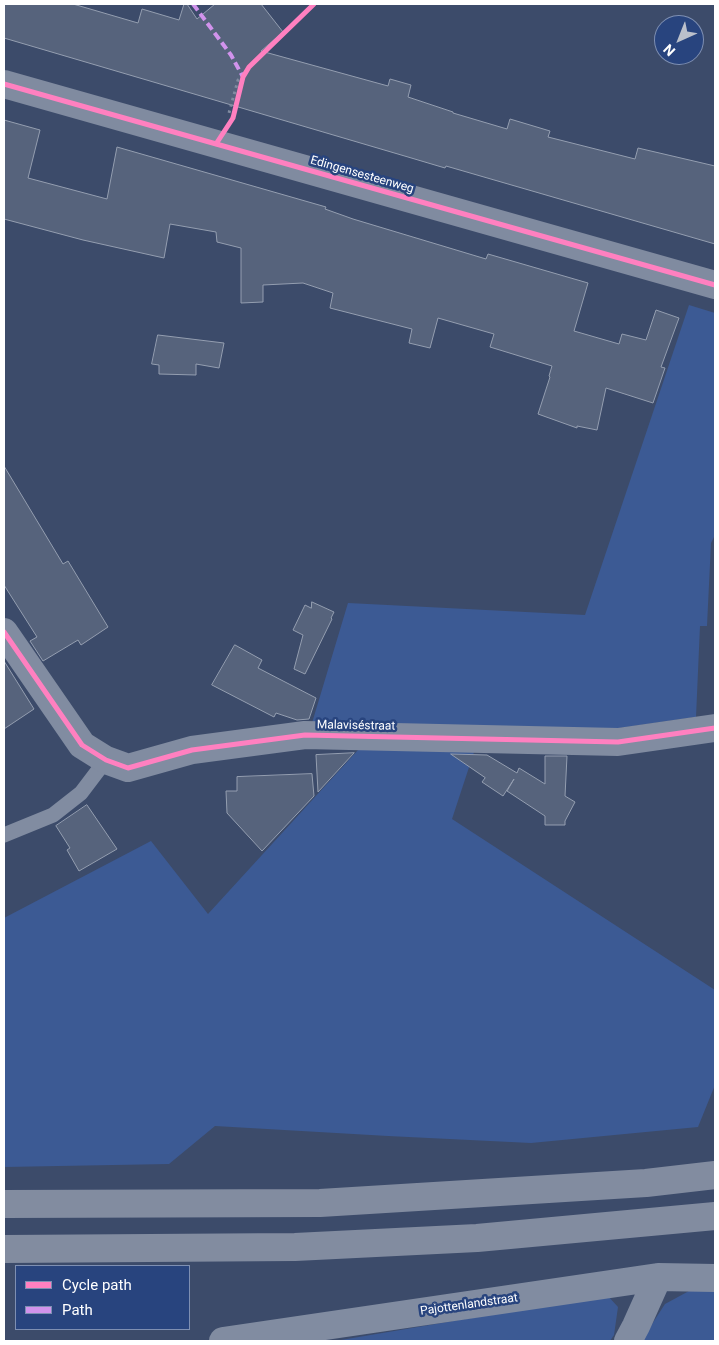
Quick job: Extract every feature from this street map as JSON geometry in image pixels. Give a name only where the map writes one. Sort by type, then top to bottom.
[{"type":"highway","points":[[4,1204],[320,1203],[646,1183],[715,1175]]},
{"type":"highway","points":[[4,1249],[304,1247],[477,1238],[715,1216]]},
{"type":"main road","name":"Edingensesteenweg","points":[[4,84],[715,286]]},
{"type":"street","name":"Malaviséstraat","points":[[4,632],[82,745],[106,760],[128,768],[192,750],[306,735],[618,742],[715,728]]},
{"type":"street","name":"Pajottenlandstraat","points":[[223,1341],[658,1277],[715,1278]]},
{"type":"street","points":[[628,1341],[658,1277]]},
{"type":"lane","points":[[4,835],[53,814],[81,793],[106,760]]},
{"type":"path","points":[[216,144],[233,118],[245,74]]},
{"type":"shaded area","points":[[689,305],[715,313],[715,535],[711,543],[707,626],[700,626],[696,717],[571,735],[312,723],[348,603],[585,615]]},
{"type":"shaded area","points":[[476,746],[452,819],[715,990],[715,1085],[698,1127],[531,1143],[215,1126],[169,1164],[4,1167],[4,918],[151,841],[208,914],[358,750]]},
{"type":"shaded area","points":[[715,1290],[715,1341],[641,1341],[665,1304],[689,1291]]},
{"type":"shaded area","points":[[607,1295],[618,1307],[614,1335],[610,1341],[335,1341]]},
{"type":"building","points":[[4,4],[73,4],[138,23],[142,9],[179,20],[184,4],[187,4],[197,19],[215,4],[261,4],[283,32],[261,51],[388,86],[390,79],[411,85],[408,97],[507,129],[510,119],[550,131],[548,137],[635,159],[638,148],[715,166],[715,244],[446,166],[445,168],[4,38]]},
{"type":"building","points":[[4,120],[40,130],[28,178],[107,199],[117,147],[326,207],[325,209],[353,219],[486,259],[488,254],[588,283],[574,331],[619,344],[622,334],[646,340],[656,310],[679,318],[661,367],[665,368],[653,403],[606,388],[597,430],[577,426],[577,428],[538,414],[552,366],[490,347],[494,334],[438,318],[430,348],[409,343],[412,329],[330,308],[333,293],[303,283],[263,285],[263,302],[241,303],[241,248],[217,242],[216,232],[170,224],[164,258],[83,240],[4,219]]},
{"type":"building","points":[[158,335],[224,343],[219,368],[196,364],[196,375],[159,374],[159,365],[152,364]]},
{"type":"building","points":[[4,466],[63,564],[68,561],[108,627],[81,645],[78,640],[43,661],[30,641],[37,637],[4,585]]},
{"type":"building","points":[[312,602],[334,612],[305,674],[294,669],[303,635],[293,630],[305,605],[311,608]]},
{"type":"building","points":[[235,645],[262,660],[258,668],[316,698],[309,719],[297,720],[276,713],[274,717],[212,685]]},
{"type":"building","points":[[4,661],[34,709],[4,729]]},
{"type":"building","points":[[354,753],[318,792],[316,755]]},
{"type":"building","points":[[451,754],[487,755],[517,773],[519,768],[545,784],[545,756],[567,756],[565,796],[575,802],[565,821],[565,825],[545,825],[545,816],[507,791],[514,779],[503,796],[482,782],[485,778]]},
{"type":"building","points":[[312,774],[314,796],[262,851],[227,813],[226,791],[237,791],[237,777]]},
{"type":"building","points":[[87,805],[117,849],[79,871],[67,850],[70,848],[56,826]]},
{"type":"marked path","points":[[193,4],[231,55],[243,77]]},
{"type":"cycle path","points":[[216,144],[233,118],[243,77],[249,67],[314,4]]},
{"type":"cycle path","points":[[4,84],[715,285]]},
{"type":"cycle path","points":[[4,632],[82,745],[106,760],[128,768],[192,750],[305,735],[618,742],[715,728]]}]
